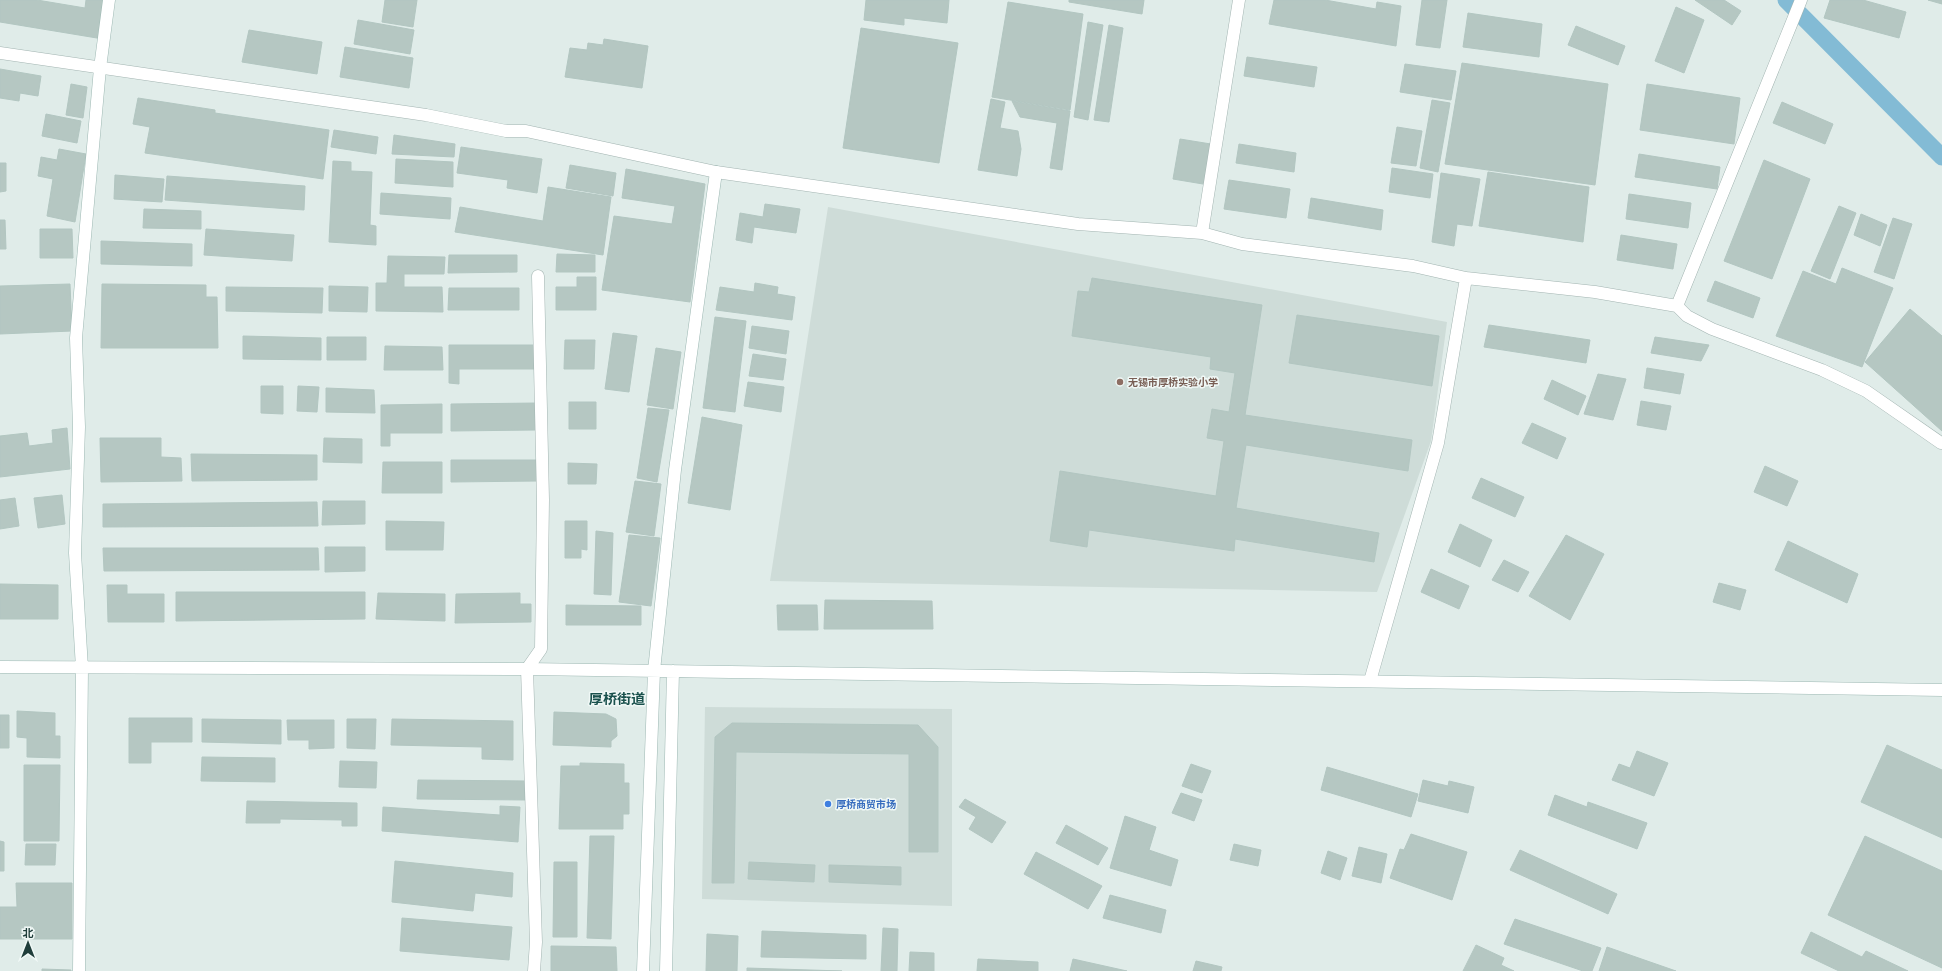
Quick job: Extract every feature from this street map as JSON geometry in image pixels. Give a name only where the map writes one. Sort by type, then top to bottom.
[{"type":"street","points":[[79,971],[82,668],[75,553],[78,427],[76,338],[100,68],[109,0]]},
{"type":"street","points":[[1202,233],[1240,0]]},
{"type":"street","points":[[1677,306],[1801,0]]},
{"type":"street","points":[[0,53],[426,115],[506,131],[526,131],[716,172],[1078,224],[1202,233],[1242,244],[1413,266],[1466,278],[1595,292],[1677,306],[1687,316],[1712,329],[1822,370],[1866,391],[1941,443]]},
{"type":"street","points":[[643,971],[654,670],[675,470],[716,172]]},
{"type":"street","points":[[534,971],[536,942],[527,669],[541,649],[543,500],[538,276]]},
{"type":"street","points":[[1370,681],[1438,443],[1466,278]]},
{"type":"street","points":[[0,667],[654,670],[1942,690]]},
{"type":"street","points":[[666,971],[673,671]]},
{"type":"shaded area","name":"无锡市厚桥实验小学","points":[[828,207],[1447,322],[1431,441],[1377,592],[770,581]]},
{"type":"shaded area","name":"厚桥商贸市场","points":[[705,707],[952,709],[952,906],[702,899]]},
{"type":"building","points":[[0,0],[37,0],[85,8],[86,0],[109,0],[103,39],[0,22]]},
{"type":"building","points":[[385,0],[417,0],[413,27],[382,22]]},
{"type":"building","points":[[866,0],[949,0],[947,23],[904,18],[904,25],[864,20]]},
{"type":"building","points":[[1069,0],[1144,0],[1142,14],[1069,2]]},
{"type":"building","points":[[1274,0],[1325,0],[1376,9],[1377,2],[1401,6],[1396,46],[1269,24]]},
{"type":"building","points":[[1422,0],[1447,0],[1440,48],[1416,45]]},
{"type":"building","points":[[1695,0],[1724,0],[1741,11],[1732,25]]},
{"type":"building","points":[[1830,0],[1863,0],[1906,12],[1899,38],[1824,18]]},
{"type":"building","points":[[1928,0],[1942,0],[1942,4]]},
{"type":"building","points":[[1008,2],[1083,14],[1070,110],[992,97]]},
{"type":"building","points":[[1676,7],[1704,20],[1684,73],[1655,61]]},
{"type":"building","points":[[1468,13],[1542,24],[1539,57],[1463,47]]},
{"type":"building","points":[[358,20],[414,30],[410,54],[354,44]]},
{"type":"building","points":[[1088,22],[1103,25],[1088,120],[1074,117]]},
{"type":"building","points":[[1109,25],[1123,28],[1109,122],[1094,120]]},
{"type":"building","points":[[1576,26],[1625,46],[1618,65],[1568,45]]},
{"type":"building","points":[[861,28],[958,43],[939,163],[843,148]]},
{"type":"building","points":[[249,30],[322,42],[317,74],[242,62]]},
{"type":"building","points":[[604,39],[648,46],[642,88],[565,77],[570,48],[587,50],[588,43],[603,45]]},
{"type":"building","points":[[345,47],[413,58],[409,88],[340,77]]},
{"type":"building","points":[[1247,57],[1317,67],[1314,87],[1244,76]]},
{"type":"building","points":[[1462,63],[1608,84],[1595,185],[1445,164]]},
{"type":"building","points":[[1405,64],[1456,71],[1451,100],[1400,92]]},
{"type":"building","points":[[0,69],[41,76],[38,96],[20,93],[19,101],[0,98]]},
{"type":"building","points":[[71,84],[87,87],[83,118],[66,115]]},
{"type":"building","points":[[1647,84],[1740,98],[1734,144],[1640,130]]},
{"type":"building","points":[[138,98],[215,110],[215,113],[329,130],[323,179],[145,153],[150,127],[133,124]]},
{"type":"building","points":[[991,99],[1005,102],[1000,128],[1018,131],[1021,149],[1017,176],[978,170]]},
{"type":"building","points":[[1432,100],[1450,103],[1438,172],[1420,168]]},
{"type":"building","points":[[1012,101],[1070,111],[1062,170],[1050,168],[1057,123],[1020,117]]},
{"type":"building","points":[[1782,102],[1833,124],[1825,144],[1773,123]]},
{"type":"building","points":[[46,114],[81,121],[77,143],[42,136]]},
{"type":"building","points":[[1397,127],[1422,131],[1416,166],[1391,163]]},
{"type":"building","points":[[334,130],[378,137],[376,154],[331,147]]},
{"type":"building","points":[[394,135],[455,144],[454,157],[392,154]]},
{"type":"building","points":[[1180,139],[1217,145],[1209,185],[1173,179]]},
{"type":"building","points":[[1239,144],[1296,153],[1294,172],[1236,163]]},
{"type":"building","points":[[461,147],[542,159],[537,193],[507,188],[508,180],[457,173]]},
{"type":"building","points":[[59,149],[86,154],[75,222],[47,216],[53,179],[38,176],[41,157],[57,160]]},
{"type":"building","points":[[1639,154],[1720,167],[1717,189],[1635,177]]},
{"type":"building","points":[[396,159],[453,162],[453,187],[395,183]]},
{"type":"building","points":[[1764,160],[1810,179],[1772,279],[1724,261]]},
{"type":"building","points":[[333,161],[351,162],[351,171],[372,172],[370,225],[376,226],[376,245],[329,242]]},
{"type":"building","points":[[0,163],[6,163],[6,191],[0,192]]},
{"type":"building","points":[[570,165],[616,173],[613,196],[566,188]]},
{"type":"building","points":[[1392,168],[1433,174],[1430,198],[1389,192]]},
{"type":"building","points":[[626,169],[705,184],[690,302],[602,290],[614,216],[672,224],[675,206],[622,198]]},
{"type":"building","points":[[1488,172],[1589,187],[1583,242],[1479,226]]},
{"type":"building","points":[[1441,173],[1480,179],[1472,226],[1457,224],[1454,246],[1432,242]]},
{"type":"building","points":[[115,175],[164,179],[162,202],[114,199]]},
{"type":"building","points":[[167,176],[305,186],[304,210],[165,200]]},
{"type":"building","points":[[1229,180],[1290,189],[1286,218],[1224,209]]},
{"type":"building","points":[[548,187],[611,197],[603,255],[455,232],[460,207],[543,221]]},
{"type":"building","points":[[381,193],[451,198],[450,219],[380,214]]},
{"type":"building","points":[[1629,194],[1691,203],[1688,228],[1626,219]]},
{"type":"building","points":[[1311,198],[1383,210],[1381,230],[1308,218]]},
{"type":"building","points":[[765,204],[800,209],[796,233],[754,227],[752,243],[736,240],[740,213],[763,217]]},
{"type":"building","points":[[1839,206],[1856,213],[1830,279],[1811,271]]},
{"type":"building","points":[[144,209],[201,211],[201,229],[143,228]]},
{"type":"building","points":[[1861,214],[1887,225],[1880,246],[1854,235]]},
{"type":"building","points":[[1893,218],[1912,224],[1894,279],[1874,272]]},
{"type":"building","points":[[0,220],[5,220],[6,249],[0,249]]},
{"type":"building","points":[[40,229],[72,229],[73,258],[40,258]]},
{"type":"building","points":[[206,229],[294,235],[292,261],[204,255]]},
{"type":"building","points":[[1621,235],[1677,244],[1673,269],[1617,260]]},
{"type":"building","points":[[101,241],[192,244],[192,266],[101,264]]},
{"type":"building","points":[[557,254],[595,255],[595,272],[556,272]]},
{"type":"building","points":[[449,255],[517,255],[517,272],[448,273]]},
{"type":"building","points":[[388,256],[445,257],[444,274],[404,274],[404,287],[442,287],[443,312],[376,311],[376,283],[387,283]]},
{"type":"building","points":[[1842,268],[1893,288],[1862,367],[1776,336],[1803,271],[1836,284]]},
{"type":"building","points":[[577,277],[596,277],[596,310],[556,310],[556,287],[577,287]]},
{"type":"building","points":[[1092,278],[1262,305],[1245,415],[1412,440],[1408,471],[1246,445],[1236,508],[1379,533],[1374,562],[1235,539],[1234,551],[1089,530],[1087,547],[1050,541],[1060,471],[1216,496],[1224,441],[1207,438],[1212,409],[1229,412],[1235,373],[1210,369],[1211,357],[1072,336],[1078,291],[1089,292]]},
{"type":"building","points":[[1715,281],[1760,298],[1753,318],[1707,301]]},
{"type":"building","points":[[755,283],[778,287],[777,294],[795,297],[792,320],[716,310],[720,287],[754,292]]},
{"type":"building","points":[[70,284],[72,331],[0,334],[0,286]]},
{"type":"building","points":[[102,284],[206,285],[206,297],[217,297],[218,348],[101,348]]},
{"type":"building","points":[[329,286],[368,287],[367,312],[329,311]]},
{"type":"building","points":[[226,287],[323,288],[322,313],[226,311]]},
{"type":"building","points":[[449,288],[519,288],[519,310],[448,310]]},
{"type":"building","points":[[1910,309],[1942,336],[1942,431],[1865,362]]},
{"type":"building","points":[[1297,315],[1439,336],[1432,386],[1289,363]]},
{"type":"building","points":[[715,317],[746,321],[735,412],[703,408]]},
{"type":"building","points":[[1489,325],[1590,340],[1586,363],[1484,347]]},
{"type":"building","points":[[752,326],[789,331],[786,354],[749,348]]},
{"type":"building","points":[[613,333],[637,336],[629,392],[605,389]]},
{"type":"building","points":[[243,336],[321,338],[321,360],[243,359]]},
{"type":"building","points":[[327,337],[366,337],[366,360],[327,360]]},
{"type":"building","points":[[1655,337],[1709,345],[1701,361],[1651,353]]},
{"type":"building","points":[[565,340],[595,340],[594,369],[564,369]]},
{"type":"building","points":[[449,345],[536,345],[535,369],[459,369],[459,384],[449,383]]},
{"type":"building","points":[[385,346],[442,347],[443,370],[384,370]]},
{"type":"building","points":[[656,348],[681,352],[673,409],[647,405]]},
{"type":"building","points":[[753,354],[786,359],[783,380],[749,376]]},
{"type":"building","points":[[1647,368],[1684,374],[1680,394],[1644,388]]},
{"type":"building","points":[[1598,374],[1626,379],[1613,420],[1584,414]]},
{"type":"building","points":[[1552,380],[1586,396],[1578,415],[1544,399]]},
{"type":"building","points":[[748,382],[784,387],[781,412],[744,406]]},
{"type":"building","points":[[261,386],[283,386],[283,414],[261,413]]},
{"type":"building","points":[[298,386],[319,387],[317,412],[297,411]]},
{"type":"building","points":[[326,388],[374,390],[375,413],[326,412]]},
{"type":"building","points":[[1641,401],[1671,406],[1666,430],[1637,425]]},
{"type":"building","points":[[569,402],[596,402],[596,429],[569,429]]},
{"type":"building","points":[[537,403],[537,430],[451,431],[451,404]]},
{"type":"building","points":[[442,404],[442,433],[390,433],[390,446],[381,446],[381,405]]},
{"type":"building","points":[[648,408],[669,410],[657,482],[637,478]]},
{"type":"building","points":[[702,417],[742,425],[730,510],[688,503]]},
{"type":"building","points":[[1532,423],[1566,438],[1557,459],[1522,443]]},
{"type":"building","points":[[67,428],[70,469],[0,477],[0,436],[27,433],[29,446],[53,443],[52,430]]},
{"type":"building","points":[[100,438],[161,438],[161,457],[181,458],[182,481],[101,482]]},
{"type":"building","points":[[324,438],[362,439],[362,463],[323,462]]},
{"type":"building","points":[[191,454],[317,455],[317,480],[192,481]]},
{"type":"building","points":[[451,460],[538,460],[539,481],[451,482]]},
{"type":"building","points":[[383,462],[442,462],[442,493],[382,493]]},
{"type":"building","points":[[568,463],[597,464],[596,484],[568,484]]},
{"type":"building","points":[[1765,466],[1798,481],[1787,506],[1754,492]]},
{"type":"building","points":[[1481,478],[1524,497],[1515,517],[1472,498]]},
{"type":"building","points":[[635,481],[661,484],[654,536],[626,532]]},
{"type":"building","points":[[62,495],[65,524],[38,528],[34,498]]},
{"type":"building","points":[[15,498],[19,526],[0,529],[0,500]]},
{"type":"building","points":[[323,501],[365,501],[365,524],[322,525]]},
{"type":"building","points":[[317,502],[318,526],[103,527],[103,504]]},
{"type":"building","points":[[386,521],[444,522],[443,550],[386,550]]},
{"type":"building","points":[[565,521],[587,521],[587,550],[581,549],[581,558],[565,558]]},
{"type":"building","points":[[1460,524],[1492,540],[1480,567],[1448,552]]},
{"type":"building","points":[[596,531],[613,533],[611,595],[594,594]]},
{"type":"building","points":[[629,535],[660,538],[651,606],[619,602]]},
{"type":"building","points":[[1566,535],[1604,554],[1570,620],[1529,596]]},
{"type":"building","points":[[1788,541],[1858,574],[1847,603],[1775,570]]},
{"type":"building","points":[[325,547],[365,547],[365,571],[325,572]]},
{"type":"building","points":[[103,548],[318,548],[319,570],[104,571]]},
{"type":"building","points":[[1504,560],[1529,572],[1518,592],[1492,580]]},
{"type":"building","points":[[1431,569],[1469,586],[1459,609],[1421,592]]},
{"type":"building","points":[[1719,583],[1746,590],[1740,610],[1713,602]]},
{"type":"building","points":[[0,584],[58,585],[58,619],[0,619]]},
{"type":"building","points":[[107,585],[127,585],[127,594],[164,594],[164,622],[108,622]]},
{"type":"building","points":[[176,592],[365,592],[365,619],[176,621]]},
{"type":"building","points":[[378,593],[445,594],[445,621],[376,619]]},
{"type":"building","points":[[520,593],[520,604],[531,604],[531,622],[455,623],[456,594]]},
{"type":"building","points":[[825,600],[932,601],[933,629],[824,629]]},
{"type":"building","points":[[566,605],[641,606],[641,625],[566,625]]},
{"type":"building","points":[[777,605],[817,605],[818,630],[778,630]]},
{"type":"building","points":[[17,711],[55,713],[55,736],[60,736],[60,758],[27,757],[27,738],[17,737]]},
{"type":"building","points":[[554,712],[606,714],[616,719],[617,736],[611,741],[611,747],[553,745]]},
{"type":"building","points":[[0,715],[9,715],[9,748],[0,748]]},
{"type":"building","points":[[129,718],[192,718],[192,742],[151,742],[151,763],[129,763]]},
{"type":"building","points":[[202,719],[281,720],[281,744],[202,742]]},
{"type":"building","points":[[347,719],[376,719],[375,749],[347,748]]},
{"type":"building","points":[[392,719],[513,721],[513,760],[482,759],[482,747],[391,745]]},
{"type":"building","points":[[287,720],[334,720],[334,748],[309,749],[309,740],[288,740]]},
{"type":"building","points":[[732,723],[918,725],[938,747],[938,852],[909,852],[909,754],[736,752],[734,883],[712,883],[715,737]]},
{"type":"building","points":[[1887,745],[1942,770],[1942,838],[1861,802]]},
{"type":"building","points":[[1637,751],[1668,763],[1654,796],[1612,780],[1619,764],[1630,768]]},
{"type":"building","points":[[202,757],[275,758],[275,782],[201,781]]},
{"type":"building","points":[[340,761],[377,762],[376,788],[339,787]]},
{"type":"building","points":[[580,763],[624,764],[624,783],[629,783],[629,814],[623,814],[623,829],[559,829],[561,766],[580,766]]},
{"type":"building","points":[[1191,764],[1211,771],[1202,793],[1182,786]]},
{"type":"building","points":[[24,765],[60,765],[59,841],[24,841]]},
{"type":"building","points":[[1327,767],[1418,794],[1411,817],[1321,790]]},
{"type":"building","points":[[418,780],[527,781],[527,800],[417,799]]},
{"type":"building","points":[[1423,780],[1448,786],[1449,781],[1474,787],[1468,813],[1418,801]]},
{"type":"building","points":[[1181,793],[1202,800],[1194,821],[1172,813]]},
{"type":"building","points":[[1555,795],[1587,807],[1588,802],[1647,823],[1637,849],[1548,815]]},
{"type":"building","points":[[965,799],[1006,822],[992,843],[969,829],[976,817],[959,807]]},
{"type":"building","points":[[247,801],[357,803],[357,826],[342,826],[342,820],[280,819],[280,823],[246,823]]},
{"type":"building","points":[[500,806],[520,807],[518,842],[382,831],[383,807],[500,815]]},
{"type":"building","points":[[1125,816],[1156,827],[1149,850],[1178,860],[1171,886],[1110,868]]},
{"type":"building","points":[[1066,825],[1108,848],[1098,865],[1056,843]]},
{"type":"building","points":[[1411,834],[1467,852],[1452,900],[1390,878],[1400,849],[1404,850]]},
{"type":"building","points":[[590,836],[614,836],[611,939],[587,938]]},
{"type":"building","points":[[1865,836],[1942,871],[1942,968],[1828,915]]},
{"type":"building","points":[[0,841],[4,842],[4,871],[0,871]]},
{"type":"building","points":[[26,844],[56,844],[55,865],[25,865]]},
{"type":"building","points":[[1234,844],[1261,850],[1258,866],[1230,860]]},
{"type":"building","points":[[1359,847],[1387,854],[1381,883],[1352,876]]},
{"type":"building","points":[[1520,850],[1617,894],[1608,914],[1510,870]]},
{"type":"building","points":[[1328,851],[1347,858],[1340,880],[1321,873]]},
{"type":"building","points":[[1036,852],[1102,886],[1088,909],[1024,874]]},
{"type":"building","points":[[395,861],[513,873],[512,897],[475,893],[473,911],[392,902]]},
{"type":"building","points":[[554,862],[577,862],[577,937],[553,937]]},
{"type":"building","points":[[749,862],[815,865],[814,882],[748,879]]},
{"type":"building","points":[[829,865],[901,867],[901,885],[829,882]]},
{"type":"building","points":[[16,883],[72,883],[72,939],[0,939],[0,907],[17,907]]},
{"type":"building","points":[[1110,895],[1166,910],[1161,933],[1103,918]]},
{"type":"building","points":[[402,918],[512,927],[509,960],[400,951]]},
{"type":"building","points":[[1515,919],[1601,948],[1592,971],[1583,971],[1504,944]]},
{"type":"building","points":[[883,928],[898,929],[897,971],[881,971]]},
{"type":"building","points":[[762,931],[866,935],[866,959],[761,957]]},
{"type":"building","points":[[1811,932],[1862,957],[1866,951],[1908,971],[1839,971],[1801,953]]},
{"type":"building","points":[[707,934],[738,936],[737,971],[706,971]]},
{"type":"building","points":[[1476,945],[1504,958],[1501,965],[1514,971],[1463,971]]},
{"type":"building","points":[[551,946],[616,947],[617,971],[551,971]]},
{"type":"building","points":[[1607,947],[1676,971],[1599,971]]},
{"type":"building","points":[[910,952],[934,953],[934,971],[909,971]]},
{"type":"building","points":[[978,959],[1038,962],[1038,971],[977,971]]},
{"type":"building","points":[[1073,959],[1127,971],[1070,971]]},
{"type":"building","points":[[1196,961],[1222,967],[1221,971],[1193,971]]},
{"type":"building","points":[[747,968],[842,971],[747,971]]},
{"type":"building","points":[[42,969],[71,970],[71,971],[42,971]]},
{"type":"waterway","points":[[1786,0],[1942,157]]},
{"type":"place","name":"无锡市厚桥实验小学","points":[[1120,382]]},
{"type":"place","name":"厚桥商贸市场","points":[[828,804]]},
{"type":"district","name":"厚桥街道","points":[[617,699]]}]
